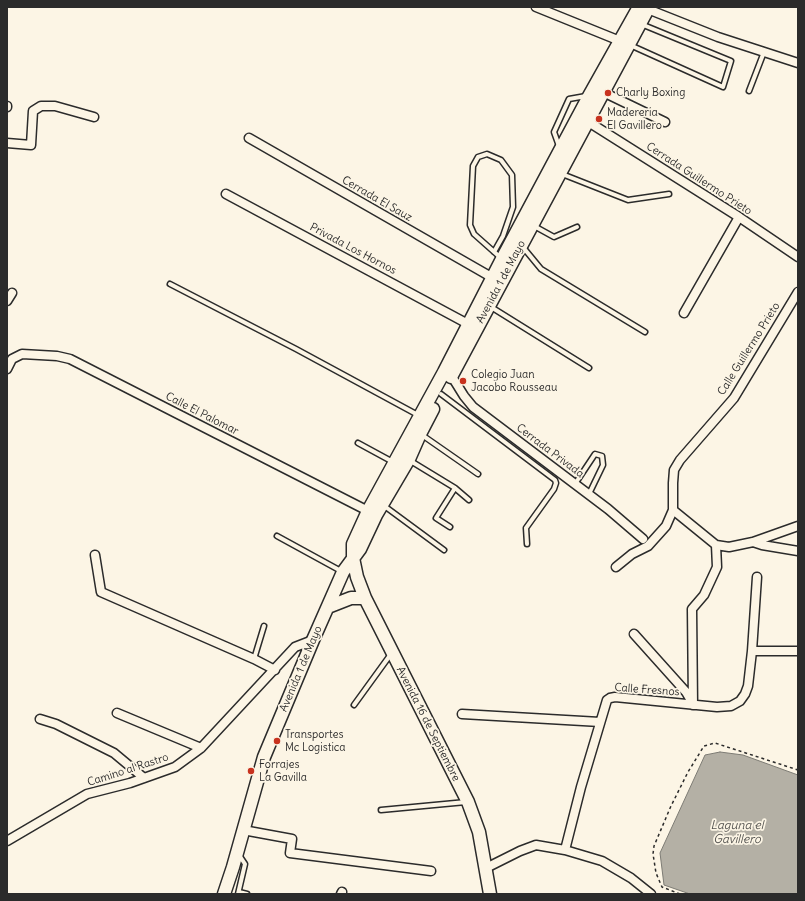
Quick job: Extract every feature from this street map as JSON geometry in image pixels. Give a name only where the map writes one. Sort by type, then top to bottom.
[{"type":"main road","name":"Avenida 1 de Mayo","points":[[375,510],[394,462],[493,278],[498,255],[560,150],[589,96],[645,8]]},
{"type":"main road","name":"Avenida 1 de Mayo","points":[[224,894],[264,757],[337,585],[343,572],[353,558],[353,544],[409,459],[420,434],[451,375],[603,92],[624,43]]},
{"type":"main road","name":"Avenida 16 de Septiembre","points":[[353,558],[364,598],[468,802],[479,832],[486,868],[488,894]]},
{"type":"main road","points":[[337,585],[350,582],[360,584]]},
{"type":"main road","points":[[328,608],[351,598],[364,598]]},
{"type":"street","points":[[536,7],[624,43]]},
{"type":"street","points":[[645,8],[718,37],[798,63]]},
{"type":"street","points":[[603,92],[665,122]]},
{"type":"street","points":[[7,143],[31,145],[33,111],[41,106],[55,106],[94,117]]},
{"type":"street","name":"Cerrada Guillermo Prieto","points":[[587,121],[739,217],[798,257]]},
{"type":"street","name":"Cerrada El Sauz","points":[[249,138],[493,278]]},
{"type":"street","name":"Privada Los Hornos","points":[[226,194],[468,324]]},
{"type":"street","points":[[684,313],[739,217]]},
{"type":"street","name":"Calle Guillermo Prieto","points":[[616,567],[632,554],[648,546],[666,526],[673,510],[674,470],[680,460],[734,398],[798,292]]},
{"type":"street","points":[[7,301],[12,293]]},
{"type":"street","name":"Calle El Palomar","points":[[7,369],[12,360],[22,354],[70,358],[375,510]]},
{"type":"street","name":"Cerrada Privada","points":[[451,375],[473,408],[589,494],[643,539]]},
{"type":"street","points":[[673,510],[716,545],[729,547],[753,542],[798,526]]},
{"type":"street","points":[[753,542],[798,551]]},
{"type":"street","points":[[693,705],[692,608],[704,595],[717,567],[716,545]]},
{"type":"street","points":[[95,555],[101,592],[254,658],[275,670]]},
{"type":"street","name":"Calle Fresnos","points":[[565,850],[607,700],[615,697],[724,707],[731,706],[740,701],[745,694],[748,686],[752,651],[757,577]]},
{"type":"street","points":[[634,634],[686,692],[693,705]]},
{"type":"street","name":"Camino al Rastro","points":[[7,841],[87,794],[144,778],[175,767],[201,748],[295,647],[313,640]]},
{"type":"street","points":[[752,651],[798,651]]},
{"type":"street","points":[[117,713],[201,748]]},
{"type":"street","points":[[462,714],[600,722]]},
{"type":"street","points":[[40,719],[56,724],[114,753],[144,778]]},
{"type":"street","points":[[243,830],[292,839],[290,853],[431,871]]},
{"type":"street","points":[[486,868],[520,851],[536,845],[565,850],[602,861],[631,878],[651,894]]},
{"type":"lane","points":[[624,43],[723,87],[732,61],[636,22]]},
{"type":"lane","points":[[749,90],[764,52]]},
{"type":"lane","points":[[487,154],[501,160],[512,175],[513,206],[498,255],[474,234],[470,225],[473,166],[478,157],[487,154]]},
{"type":"lane","points":[[560,173],[628,200],[669,194]]},
{"type":"lane","points":[[531,225],[554,236],[577,227]]},
{"type":"lane","points":[[521,244],[542,269],[645,332]]},
{"type":"lane","points":[[170,284],[296,349],[420,416]]},
{"type":"lane","points":[[489,306],[589,368]]},
{"type":"lane","points":[[441,394],[555,480],[556,483],[554,489],[526,528],[527,544]]},
{"type":"lane","points":[[420,434],[478,474]]},
{"type":"lane","points":[[358,443],[394,462]]},
{"type":"lane","points":[[575,484],[595,454],[602,456],[603,465],[589,494]]},
{"type":"lane","points":[[409,459],[455,488],[469,500]]},
{"type":"lane","points":[[450,527],[436,518],[455,488]]},
{"type":"lane","points":[[375,510],[444,550]]},
{"type":"lane","points":[[277,536],[343,572]]},
{"type":"lane","points":[[254,658],[264,626]]},
{"type":"lane","points":[[354,705],[392,652]]},
{"type":"lane","points":[[381,810],[468,802]]},
{"type":"lane","points":[[237,852],[245,864],[238,893],[247,894]]},
{"type":"path","points":[[680,894],[662,887],[656,873],[653,854],[654,846],[671,806],[688,772],[704,746],[715,743],[798,770]]},
{"type":"water","name":"Laguna el Gavillero","points":[[720,752],[743,755],[798,775],[798,894],[690,894],[664,885],[660,853],[705,755]]},
{"type":"place","name":"Charly Boxing","points":[[608,93]]},
{"type":"place","name":"Madereria El Gavillero","points":[[599,119]]},
{"type":"place","name":"Colegio Juan Jacobo Rousseau","points":[[463,381]]},
{"type":"place","name":"Transportes Mc Logistica","points":[[277,741]]},
{"type":"place","name":"Forrajes La Gavilla","points":[[251,771]]}]
